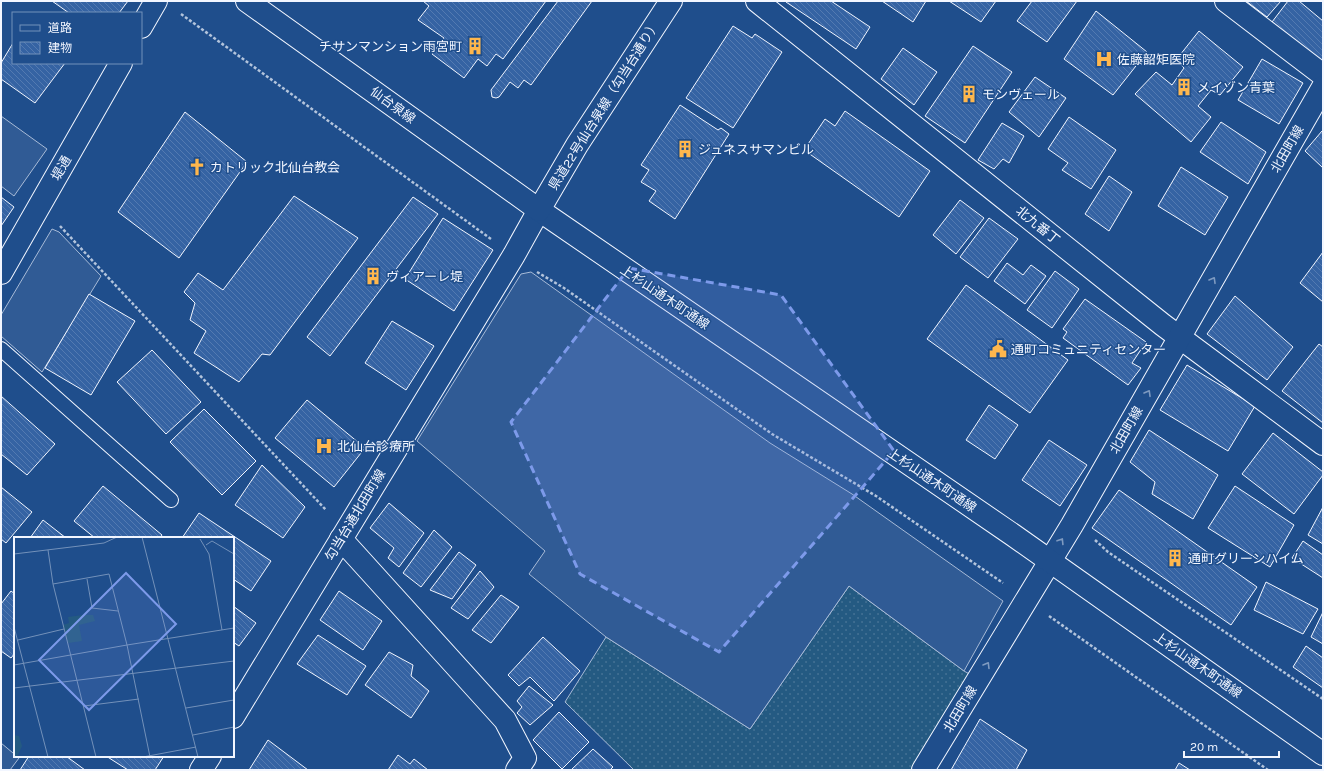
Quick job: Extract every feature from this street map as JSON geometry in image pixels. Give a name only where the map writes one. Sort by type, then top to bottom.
[{"type":"street","points":[[142,25],[156,1]]},
{"type":"street","name":"仙台泉線","points":[[247,1],[539,210]]},
{"type":"street","name":"県道22号仙台泉線（勾当台通り）","points":[[539,210],[577,145],[671,1]]},
{"type":"street","name":"北九番丁","points":[[757,1],[1180,337],[1323,444]]},
{"type":"street","points":[[1226,1],[1323,75]]},
{"type":"street","name":"堤通","points":[[4,259],[40,205],[120,64]]},
{"type":"street","name":"北田町線","points":[[924,770],[1072,525],[1323,87]]},
{"type":"street","name":"勾当台通北田町線","points":[[234,715],[514,255],[539,210]]},
{"type":"street","name":"上杉山通木町通線","points":[[539,210],[994,522],[1323,754]]},
{"type":"street","points":[[343,535],[505,720],[524,766]]},
{"type":"street","points":[[201,770],[209,757]]},
{"type":"lane","points":[[1,349],[171,500]]},
{"type":"path","points":[[177,11],[493,241]]},
{"type":"path","points":[[40,205],[343,535]]},
{"type":"path","points":[[532,268],[564,288],[772,434],[876,496],[1005,585]]},
{"type":"path","points":[[1095,540],[1108,552],[1323,699]]},
{"type":"path","points":[[1045,613],[1268,770]]},
{"type":"highlighted area","points":[[629,268],[781,295],[894,451],[719,652],[580,574],[511,422]]},
{"type":"shaded area","points":[[1,116],[47,149],[14,196],[1,186]]},
{"type":"shaded area","points":[[52,229],[59,232],[101,276],[42,372],[1,336],[1,315]]},
{"type":"shaded area","points":[[531,272],[770,443],[852,494],[1003,601],[964,671],[849,586],[750,729],[606,637],[529,574],[545,551],[417,441],[521,274]]},
{"type":"shaded area","points":[[849,586],[964,671],[973,676],[916,770],[634,770],[565,702],[606,637],[750,729]]},
{"type":"shaded area","points":[[1,743],[14,754],[14,757],[19,758],[10,770],[1,770]]},
{"type":"building","points":[[52,1],[128,1],[120,12],[68,12]]},
{"type":"building","name":"チサンマンション雨宮町","points":[[423,1],[546,1],[503,59],[496,54],[487,66],[478,59],[464,78],[432,54],[444,38],[418,20],[429,6]]},
{"type":"building","points":[[558,1],[592,1],[531,85],[524,80],[518,88],[510,82],[499,97],[492,97],[491,90]]},
{"type":"building","points":[[831,1],[870,27],[856,49],[786,2]]},
{"type":"building","points":[[882,1],[926,1],[913,22]]},
{"type":"building","points":[[949,1],[996,1],[981,22]]},
{"type":"building","points":[[1032,1],[1077,1],[1047,42],[1017,21]]},
{"type":"building","points":[[1246,1],[1281,1],[1267,17]]},
{"type":"building","points":[[1288,1],[1299,1],[1323,21],[1322,62],[1272,22]]},
{"type":"building","points":[[1096,11],[1147,52],[1113,95],[1064,59]]},
{"type":"building","points":[[733,26],[752,38],[755,34],[782,52],[733,128],[686,98]]},
{"type":"building","name":"メイゾン青葉","points":[[1199,31],[1243,67],[1220,95],[1211,90],[1198,106],[1211,117],[1191,142],[1135,94],[1156,72],[1172,85],[1184,68],[1176,60]]},
{"type":"building","points":[[12,45],[12,64],[64,64],[35,103],[1,79],[1,63]]},
{"type":"building","name":"モンヴェール","points":[[973,46],[1012,72],[965,143],[925,116]]},
{"type":"building","points":[[903,48],[937,72],[914,105],[881,79]]},
{"type":"building","points":[[1262,59],[1303,83],[1279,124],[1238,100]]},
{"type":"building","points":[[1035,77],[1066,98],[1039,137],[1009,112]]},
{"type":"building","name":"ジュネスサマンビル","points":[[680,105],[718,130],[721,128],[729,134],[675,219],[649,201],[656,191],[641,182],[649,170],[641,165]]},
{"type":"building","points":[[845,111],[930,171],[899,217],[804,150],[825,119],[835,126]]},
{"type":"building","points":[[185,112],[247,162],[179,258],[118,212]]},
{"type":"building","points":[[1069,117],[1116,150],[1091,189],[1062,170],[1068,163],[1048,149]]},
{"type":"building","points":[[1221,122],[1266,152],[1248,184],[1200,152]]},
{"type":"building","points":[[1002,123],[1024,136],[1009,163],[1003,159],[994,169],[978,160]]},
{"type":"building","points":[[1323,131],[1323,168],[1305,151]]},
{"type":"building","points":[[1181,167],[1228,197],[1205,235],[1158,206]]},
{"type":"building","points":[[1109,176],[1132,192],[1109,231],[1085,214]]},
{"type":"building","points":[[294,196],[358,238],[270,355],[262,354],[239,382],[194,353],[206,331],[190,320],[195,303],[184,292],[198,273],[223,290]]},
{"type":"building","points":[[1,197],[14,207],[1,226]]},
{"type":"building","name":"ヴィアーレ堤","points":[[413,197],[438,214],[330,356],[307,337]]},
{"type":"building","points":[[960,200],[984,218],[956,254],[933,235]]},
{"type":"building","points":[[443,218],[493,250],[454,311],[405,279]]},
{"type":"building","points":[[989,218],[1018,239],[988,278],[960,257]]},
{"type":"building","points":[[1323,252],[1323,302],[1300,283]]},
{"type":"building","points":[[1007,263],[1023,275],[1031,265],[1046,276],[1025,304],[994,281]]},
{"type":"building","points":[[1055,271],[1079,289],[1052,328],[1027,310]]},
{"type":"building","name":"通町コミュニティセンター","points":[[966,285],[1068,360],[1030,413],[927,339]]},
{"type":"building","points":[[89,294],[135,321],[91,395],[45,368]]},
{"type":"building","points":[[1235,296],[1293,347],[1267,380],[1207,334]]},
{"type":"building","points":[[1085,299],[1146,342],[1132,363],[1141,368],[1128,385],[1063,338],[1067,332],[1063,329]]},
{"type":"building","points":[[392,321],[434,346],[406,390],[365,363]]},
{"type":"building","points":[[1319,344],[1323,347],[1323,423],[1282,391]]},
{"type":"building","points":[[152,350],[201,402],[166,434],[117,382]]},
{"type":"building","points":[[1187,365],[1255,406],[1228,451],[1160,410]]},
{"type":"building","points":[[1,396],[55,444],[27,475],[1,454]]},
{"type":"building","points":[[307,400],[365,448],[334,487],[275,438]]},
{"type":"building","points":[[989,405],[1018,425],[995,459],[966,440]]},
{"type":"building","points":[[204,409],[256,461],[222,495],[170,442]]},
{"type":"building","points":[[1149,430],[1218,475],[1193,519],[1152,494],[1155,482],[1130,462]]},
{"type":"building","points":[[1273,433],[1323,472],[1323,475],[1294,514],[1242,474]]},
{"type":"building","points":[[1049,440],[1087,465],[1060,506],[1022,480]]},
{"type":"building","points":[[262,465],[305,507],[283,538],[235,505]]},
{"type":"building","points":[[103,486],[162,535],[161,537],[94,537],[74,521]]},
{"type":"building","points":[[1235,486],[1294,525],[1270,567],[1208,528]]},
{"type":"building","points":[[1,487],[32,512],[6,543],[1,539]]},
{"type":"building","name":"通町グリーンハイム","points":[[1119,490],[1257,587],[1231,625],[1092,528]]},
{"type":"building","points":[[389,503],[424,533],[399,567],[388,558],[394,548],[370,528]]},
{"type":"building","points":[[1323,507],[1323,544],[1308,535]]},
{"type":"building","points":[[199,513],[271,561],[251,591],[234,580],[234,537],[183,537]]},
{"type":"building","points":[[43,520],[65,537],[31,537]]},
{"type":"building","points":[[434,530],[452,547],[421,587],[403,573]]},
{"type":"building","points":[[1303,541],[1323,555],[1323,578],[1292,558]]},
{"type":"building","points":[[459,552],[476,565],[452,599],[430,590]]},
{"type":"building","points":[[480,571],[494,587],[468,619],[451,608]]},
{"type":"building","points":[[1266,582],[1318,609],[1303,634],[1254,610]]},
{"type":"building","points":[[11,591],[14,593],[14,654],[11,658],[1,651],[1,604]]},
{"type":"building","points":[[339,591],[382,621],[363,650],[320,620]]},
{"type":"building","points":[[501,595],[519,607],[491,643],[472,630]]},
{"type":"building","points":[[234,607],[256,623],[239,646],[234,643]]},
{"type":"building","points":[[1323,612],[1323,644],[1311,637]]},
{"type":"building","points":[[318,635],[366,666],[347,695],[297,664]]},
{"type":"building","points":[[543,637],[580,671],[554,701],[530,677],[519,686],[508,675]]},
{"type":"building","points":[[1306,646],[1323,658],[1323,688],[1293,667]]},
{"type":"building","points":[[389,652],[413,665],[411,676],[429,691],[411,718],[365,685]]},
{"type":"building","points":[[529,686],[553,705],[530,725],[517,713],[522,707],[517,701]]},
{"type":"building","points":[[559,712],[589,742],[562,769],[533,740]]},
{"type":"building","points":[[980,719],[1027,750],[1016,770],[951,770]]},
{"type":"building","points":[[268,740],[308,770],[249,770]]},
{"type":"building","points":[[593,749],[613,767],[610,770],[571,770]]},
{"type":"building","points":[[398,755],[410,764],[414,759],[428,770],[388,770]]},
{"type":"building","points":[[28,757],[67,757],[85,770],[20,770]]},
{"type":"building","points":[[108,757],[163,757],[155,770],[128,770]]},
{"type":"building","points":[[1179,763],[1190,770],[1175,770]]},
{"type":"place","name":"チサンマンション雨宮町","points":[[475,46]]},
{"type":"place","name":"佐藤韶矩医院","points":[[1104,59]]},
{"type":"place","name":"メイゾン青葉","points":[[1184,87]]},
{"type":"place","name":"モンヴェール","points":[[969,94]]},
{"type":"place","name":"ジュネスサマンビル","points":[[685,149]]},
{"type":"place","name":"カトリック北仙台教会","points":[[197,167]]},
{"type":"place","name":"ヴィアーレ堤","points":[[373,276]]},
{"type":"place","name":"通町コミュニティセンター","points":[[998,349]]},
{"type":"place","name":"北仙台診療所","points":[[324,446]]},
{"type":"place","name":"通町グリーンハイム","points":[[1175,558]]}]
